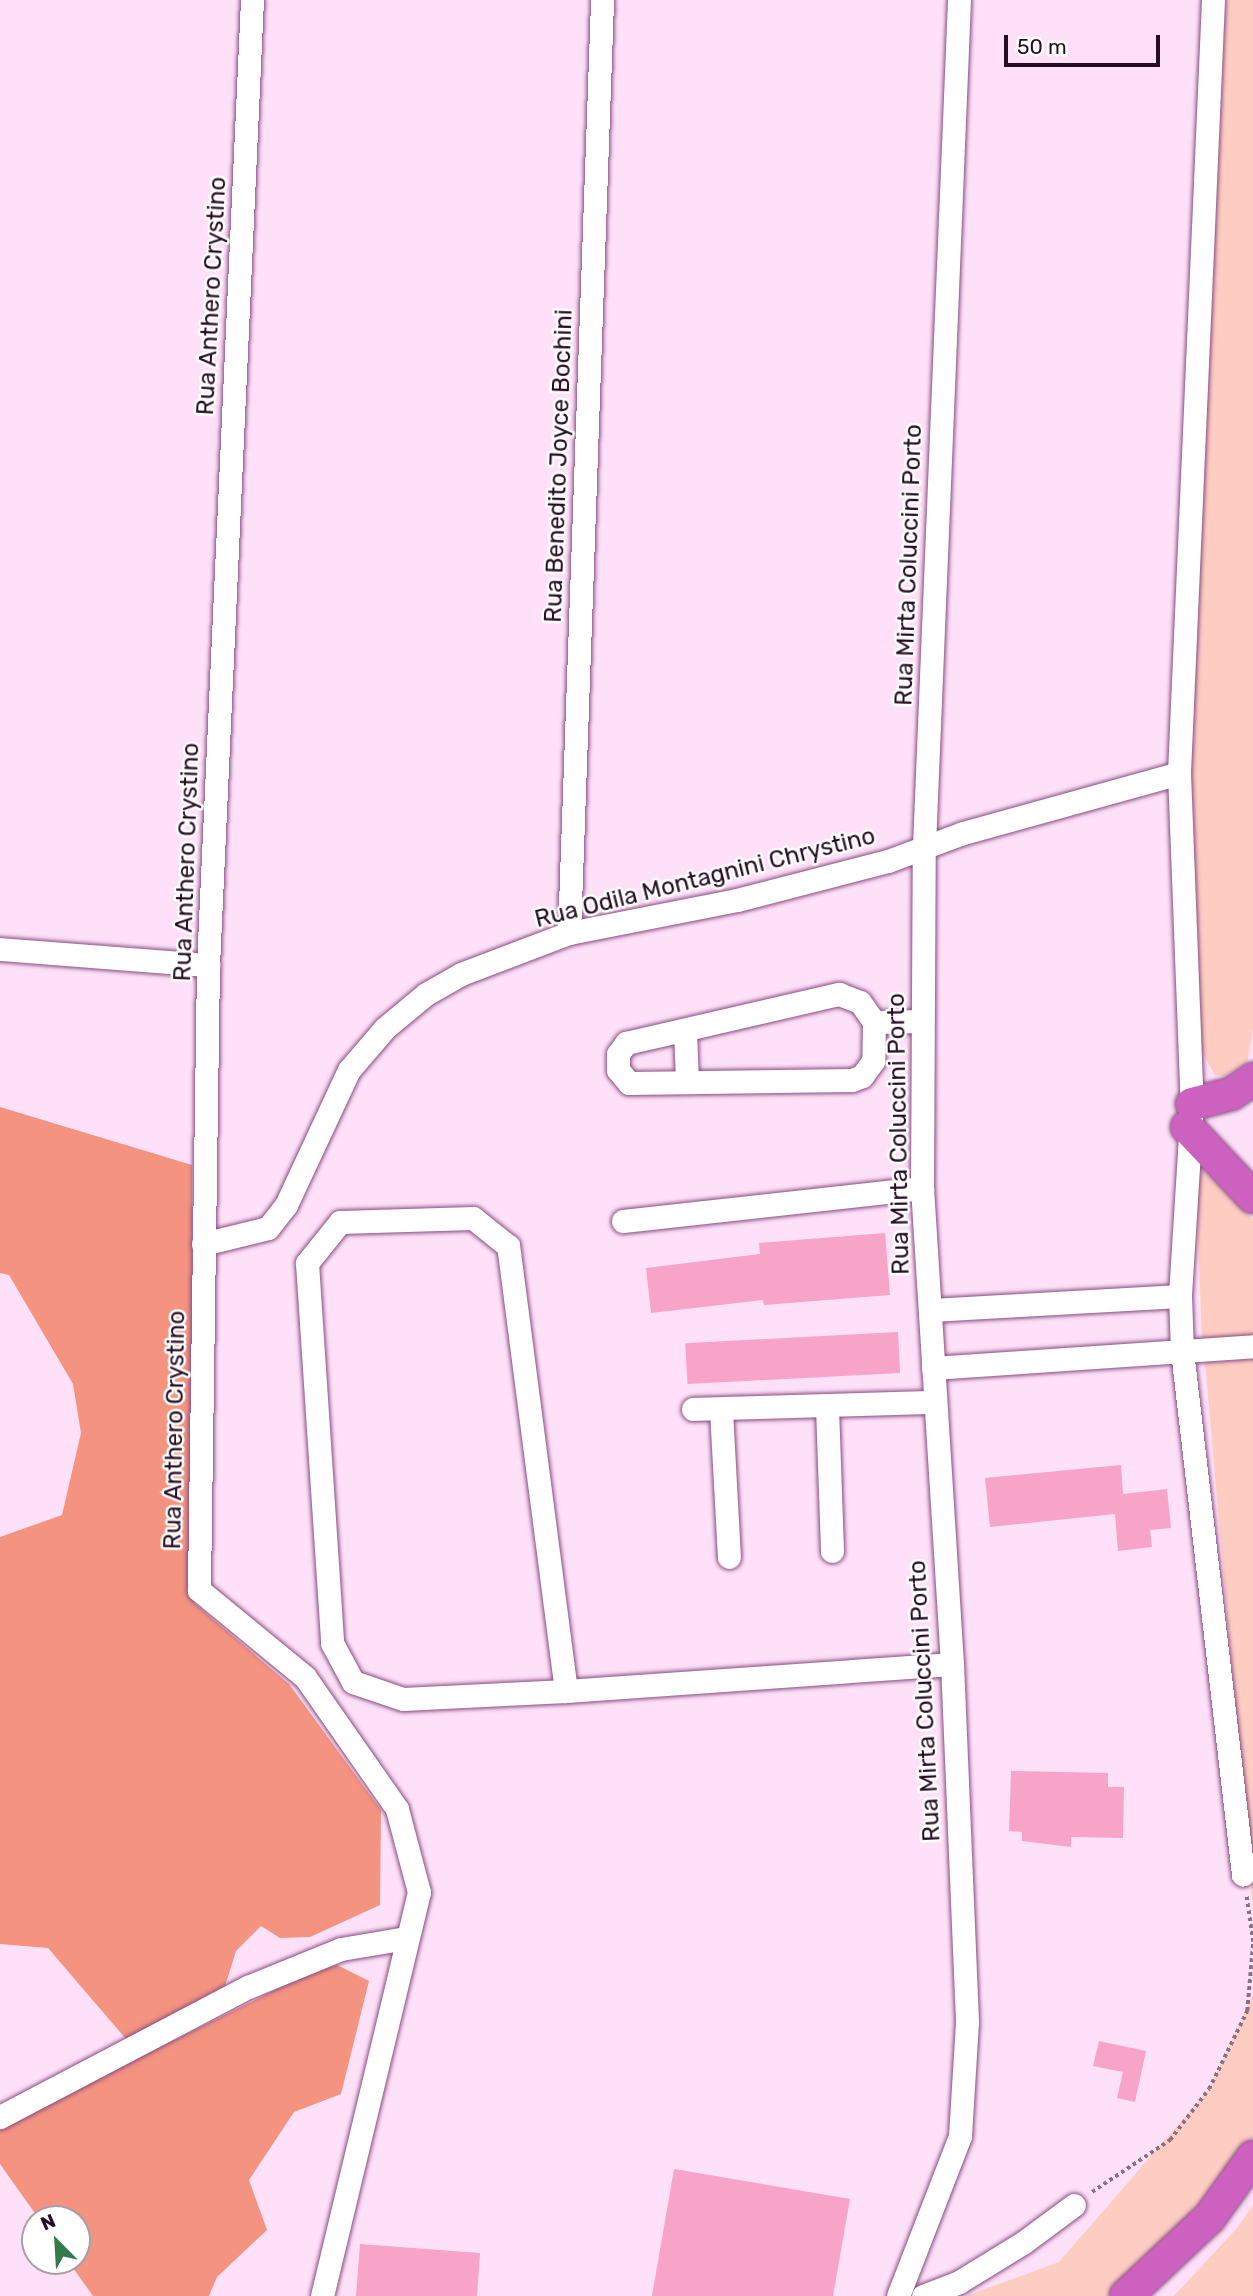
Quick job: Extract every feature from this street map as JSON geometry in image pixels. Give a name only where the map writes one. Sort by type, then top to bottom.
[{"type":"highway","points":[[1253,1079],[1231,1094],[1189,1115],[1253,1197]]},
{"type":"highway","points":[[1126,2296],[1210,2217],[1253,2157]]},
{"type":"street","name":"Rua Anthero Crystino","points":[[252,0],[208,965],[199,1590],[305,1677],[397,1810],[419,1892],[407,1938]]},
{"type":"street","name":"Rua Benedito Joyce Bochini","points":[[569,933],[602,0]]},
{"type":"street","name":"Rua Mirta Coluccini Porto","points":[[898,2296],[947,2178],[961,2123],[967,2021],[952,1664],[922,1188],[924,846],[959,0]]},
{"type":"street","points":[[1213,0],[1179,773],[1189,1115],[1180,1296],[1182,1351],[1243,1874]]},
{"type":"street","name":"Rua Odila Montagnini Chrystino","points":[[203,1244],[252,1235],[278,1218],[349,1070],[385,1028],[426,995],[461,974],[569,933],[737,900],[888,861],[924,846],[1179,773]]},
{"type":"street","points":[[0,949],[208,965]]},
{"type":"street","points":[[839,994],[860,1002],[873,1022],[873,1061],[862,1076],[852,1080],[628,1083],[618,1070],[618,1054],[626,1043],[839,994]]},
{"type":"street","points":[[873,1022],[922,1021]]},
{"type":"street","points":[[685,1030],[687,1082]]},
{"type":"street","points":[[623,1221],[922,1188]]},
{"type":"street","points":[[566,1691],[508,1246],[473,1217],[340,1222],[307,1263],[332,1643],[353,1682],[403,1699],[566,1691],[952,1664]]},
{"type":"street","points":[[931,1310],[1180,1296]]},
{"type":"street","points":[[933,1368],[1253,1346]]},
{"type":"street","points":[[693,1409],[934,1402]]},
{"type":"street","points":[[827,1407],[832,1551]]},
{"type":"street","points":[[721,1410],[729,1557]]},
{"type":"street","points":[[0,2117],[248,1987],[341,1949],[407,1938],[322,2296]]},
{"type":"street","points":[[923,2296],[959,2282],[1074,2205]]},
{"type":"path","points":[[1074,2205],[1170,2140],[1209,2089],[1247,2011],[1253,1942],[1243,1874]]},
{"type":"shaded area","points":[[1226,0],[1253,0],[1253,1030],[1247,1063],[1224,1076],[1215,1075],[1202,1052],[1190,760]]},
{"type":"shaded area","points":[[0,1107],[192,1165],[194,1603],[289,1684],[381,1810],[380,1905],[310,1937],[280,1938],[261,1926],[236,1951],[225,1986],[126,2039],[48,1948],[0,1944],[0,1537],[62,1515],[81,1433],[73,1384],[9,1275],[0,1273]]},
{"type":"shaded area","points":[[1195,1163],[1253,1219],[1253,1336],[1202,1339]]},
{"type":"shaded area","points":[[1253,1359],[1253,1908],[1205,1362]]},
{"type":"shaded area","points":[[331,1962],[369,1981],[341,2094],[294,2112],[249,2180],[267,2230],[217,2277],[209,2296],[93,2296],[78,2275],[91,2275],[91,2205],[29,2205],[0,2164],[0,2127]]},
{"type":"shaded area","points":[[1253,1995],[1253,2136],[1187,2234],[1108,2296],[966,2296],[1059,2262],[1209,2089]]},
{"type":"shaded area","points":[[1253,2205],[1253,2296],[1174,2296],[1237,2228]]},
{"type":"building","points":[[885,1233],[890,1295],[764,1305],[763,1300],[651,1313],[646,1268],[760,1254],[759,1243]]},
{"type":"building","points":[[898,1332],[900,1373],[687,1384],[685,1343]]},
{"type":"building","points":[[1121,1465],[1123,1494],[1167,1489],[1171,1528],[1150,1530],[1152,1547],[1118,1551],[1115,1514],[990,1527],[985,1478]]},
{"type":"building","points":[[1011,1771],[1108,1773],[1108,1787],[1124,1787],[1123,1838],[1071,1837],[1071,1847],[1022,1841],[1022,1832],[1009,1831]]},
{"type":"building","points":[[1099,2041],[1146,2051],[1135,2102],[1117,2098],[1123,2072],[1093,2066]]},
{"type":"building","points":[[674,2169],[850,2199],[833,2296],[652,2296]]},
{"type":"building","points":[[360,2244],[480,2253],[477,2296],[356,2296]]}]
